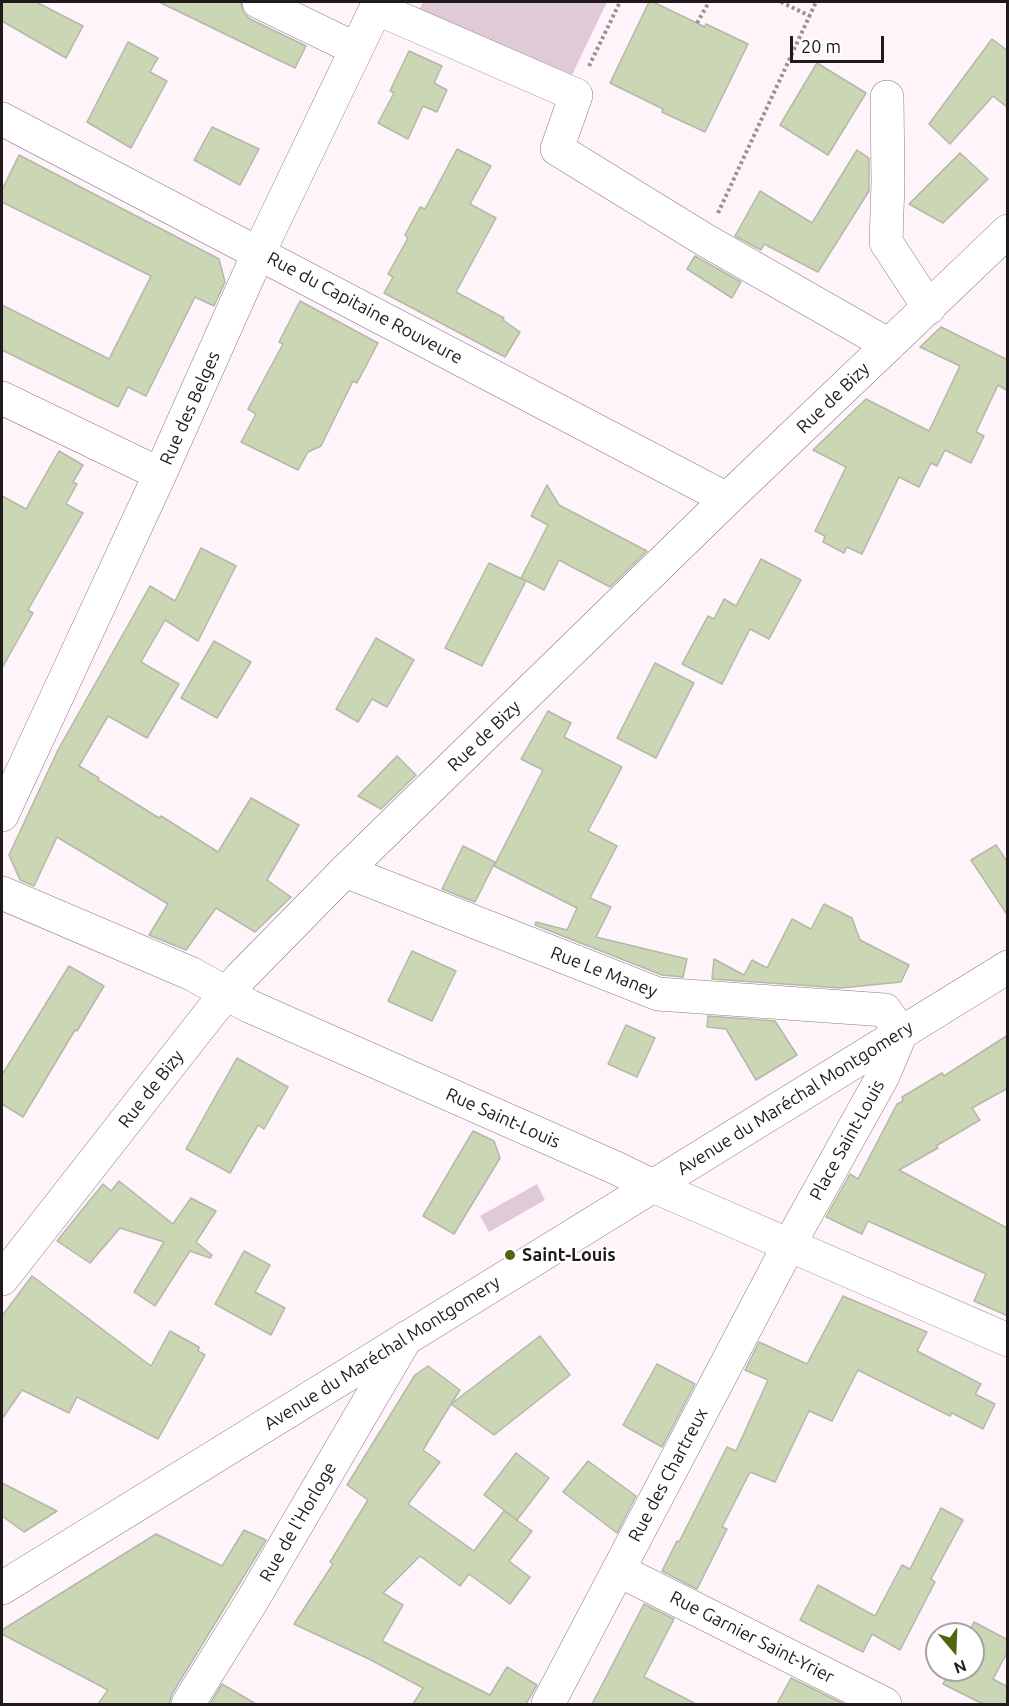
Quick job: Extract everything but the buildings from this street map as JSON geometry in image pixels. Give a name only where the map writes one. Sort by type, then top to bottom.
[{"type":"street","points":[[259,2],[356,49]]},
{"type":"street","points":[[377,4],[404,22],[576,95],[557,149],[705,240],[889,345]]},
{"type":"street","name":"Rue des Belges","points":[[2,815],[160,474],[258,252],[377,4]]},
{"type":"street","points":[[887,97],[886,242],[929,308]]},
{"type":"street","name":"Rue du Capitaine Rouveure","points":[[2,119],[727,499]]},
{"type":"street","name":"Rue de Bizy","points":[[2,1280],[226,993],[345,871],[727,499],[1008,231]]},
{"type":"street","points":[[2,398],[160,474]]},
{"type":"street","name":"Rue Le Maney","points":[[345,871],[658,994],[885,1010],[901,1033]]},
{"type":"street","name":"Rue Saint-Louis","points":[[2,893],[192,974],[249,1006],[652,1186],[1008,1340]]},
{"type":"street","name":"Avenue du Maréchal Montgomery","points":[[2,1588],[1008,967]]},
{"type":"street","name":"Place Saint-Louis","points":[[789,1245],[882,1076],[901,1033]]},
{"type":"street","name":"Rue des Chartreux","points":[[548,1704],[789,1245]]},
{"type":"street","name":"Rue de l'Horloge","points":[[188,1704],[252,1601],[406,1338]]},
{"type":"street","name":"Rue Garnier Saint-Yrier","points":[[618,1570],[885,1704]]},
{"type":"path","points":[[576,95],[620,2]]},
{"type":"path","points":[[697,23],[709,2]]},
{"type":"path","points":[[782,2],[810,16]]},
{"type":"path","points":[[705,240],[816,2]]},
{"type":"shaded area","points":[[423,2],[607,2],[570,79],[419,10]]},
{"type":"shaded area","points":[[537,1184],[545,1200],[489,1232],[480,1216]]},
{"type":"place","name":"Saint-Louis","points":[[510,1255]]}]
